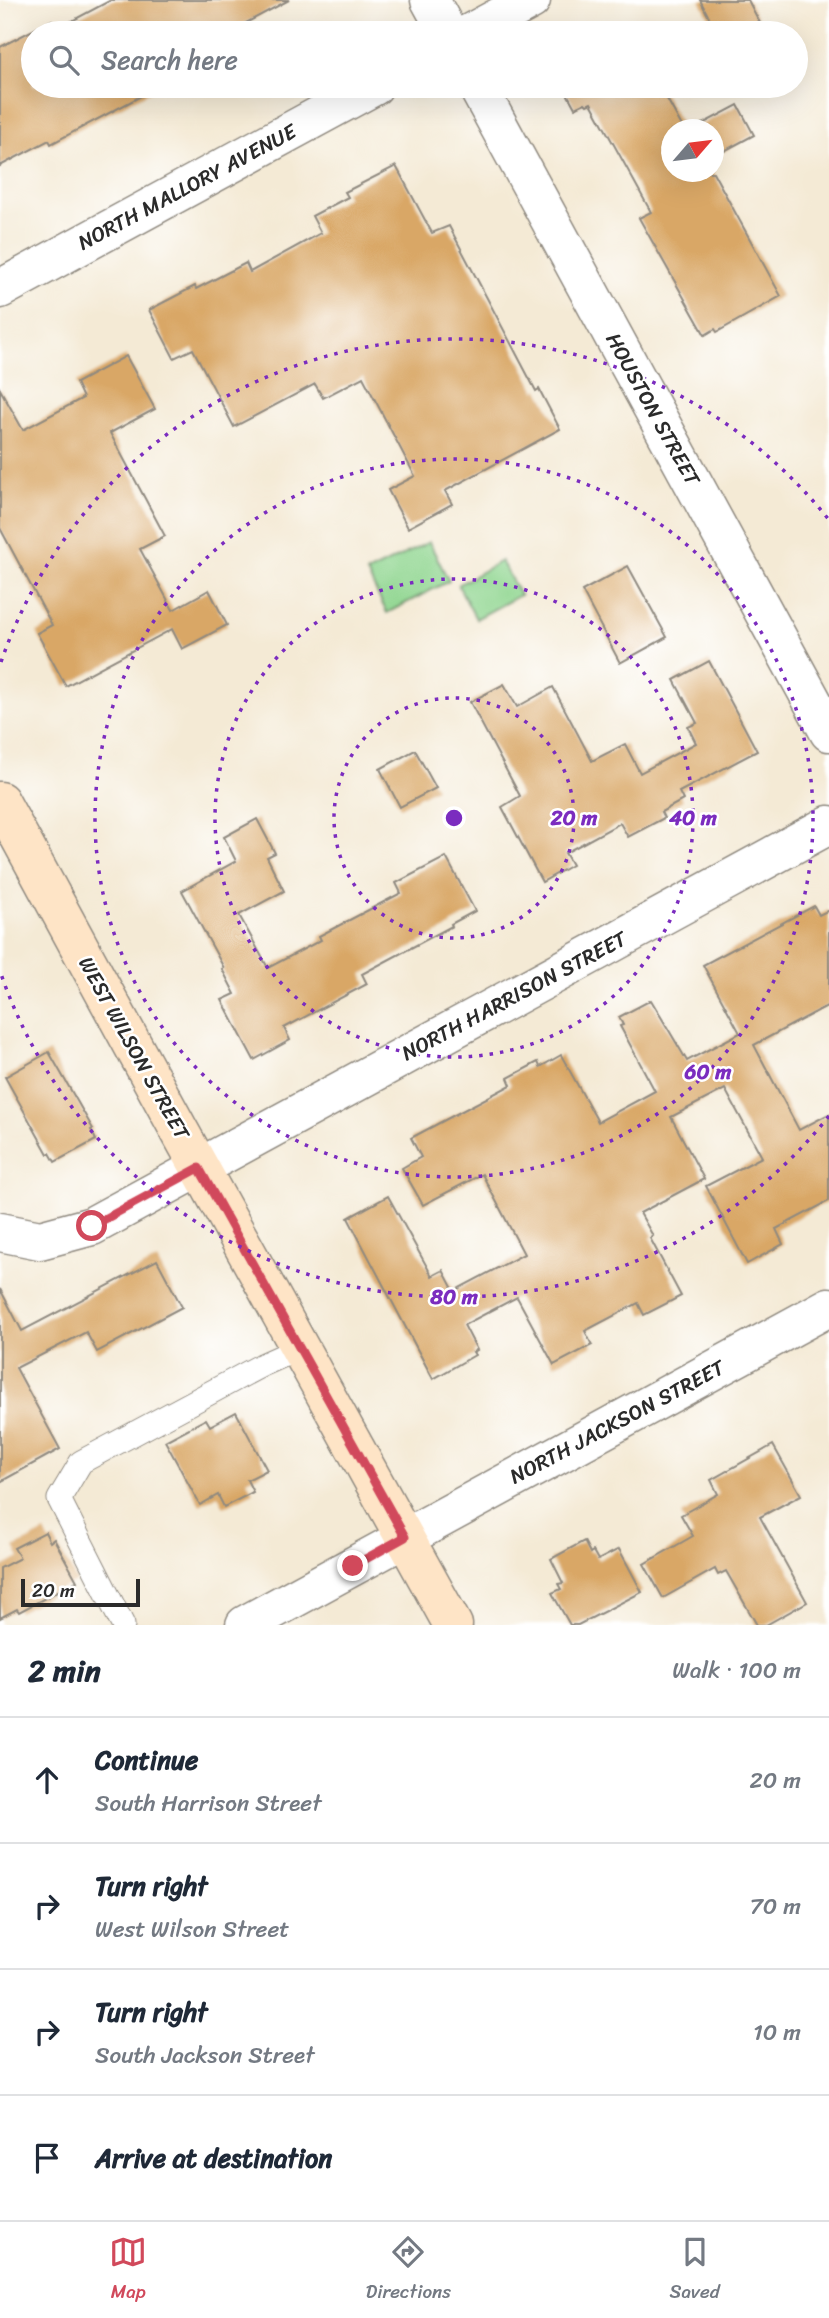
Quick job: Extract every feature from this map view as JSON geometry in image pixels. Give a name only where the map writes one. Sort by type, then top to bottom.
[{"type":"main road","name":"WEST WILSON STREET","points":[[0,802],[199,1168],[453,1625]]},
{"type":"street","points":[[430,0],[441,21]]},
{"type":"street","points":[[492,21],[531,0]]},
{"type":"street","name":"NORTH MALLORY AVENUE","points":[[0,289],[352,98]]},
{"type":"street","name":"HOUSTON STREET","points":[[484,98],[829,732]]},
{"type":"street","name":"NORTH HARRISON STREET","points":[[0,1232],[40,1240],[92,1226],[829,825]]},
{"type":"street","name":"NORTH JACKSON STREET","points":[[245,1625],[829,1307]]},
{"type":"lane","points":[[123,1625],[59,1499],[75,1470],[81,1462],[262,1365],[300,1348]]},
{"type":"green space","points":[[429,542],[449,581],[387,613],[367,573]]},
{"type":"green space","points":[[501,561],[520,595],[476,619],[458,585]]},
{"type":"building","points":[[111,0],[289,0],[250,21],[72,21]]},
{"type":"building","points":[[700,0],[748,0],[759,21],[711,21]]},
{"type":"building","points":[[21,36],[21,98],[137,98],[51,144],[49,140],[0,166],[0,47]]},
{"type":"building","points":[[570,98],[667,98],[678,119],[661,119],[661,182],[718,182],[781,296],[717,332],[715,329],[705,335],[639,218],[651,212],[591,103],[575,108]]},
{"type":"building","points":[[738,105],[754,135],[724,151],[724,119],[712,119]]},
{"type":"building","points":[[396,166],[432,233],[449,226],[536,391],[539,389],[560,429],[445,491],[452,504],[408,528],[388,490],[415,476],[363,377],[323,398],[315,384],[234,427],[193,349],[174,358],[149,310],[246,263],[250,272],[321,233],[312,216],[348,197],[345,192]]},
{"type":"building","points":[[126,356],[155,409],[110,433],[165,536],[140,549],[173,610],[209,590],[227,625],[182,649],[172,629],[66,686],[37,633],[52,625],[0,528],[0,389],[23,430],[83,398],[76,383]]},
{"type":"building","points":[[628,566],[667,637],[620,663],[582,591]]},
{"type":"building","points":[[709,661],[757,751],[679,792],[683,800],[661,812],[664,818],[628,837],[620,823],[565,853],[572,865],[542,882],[502,807],[520,796],[470,702],[504,684],[517,707],[553,687],[592,761],[625,744],[640,773],[696,743],[688,727],[697,723],[674,680]]},
{"type":"building","points":[[415,750],[436,788],[400,807],[380,769]]},
{"type":"building","points":[[257,819],[275,853],[267,857],[284,891],[239,915],[268,968],[321,940],[319,936],[401,893],[396,883],[446,857],[475,911],[362,974],[367,984],[284,1028],[290,1040],[254,1060],[222,1000],[235,994],[222,969],[224,968],[182,891],[236,861],[224,837]]},
{"type":"building","points":[[814,906],[819,915],[829,910],[829,1005],[754,1045],[799,1130],[829,1114],[829,1201],[776,1229],[783,1244],[747,1264],[706,1186],[762,1157],[725,1089],[671,1117],[704,1179],[640,1213],[653,1236],[650,1238],[681,1296],[644,1315],[638,1303],[585,1331],[592,1345],[554,1365],[517,1297],[464,1325],[477,1350],[473,1352],[475,1355],[433,1379],[348,1218],[388,1196],[432,1276],[443,1270],[454,1291],[524,1254],[482,1174],[423,1205],[402,1168],[421,1157],[411,1138],[511,1085],[508,1078],[538,1062],[540,1067],[561,1055],[598,1122],[655,1091],[620,1026],[623,1025],[619,1017],[651,1000],[687,1061],[740,1033],[703,965]]},
{"type":"building","points":[[49,1052],[93,1129],[91,1130],[96,1140],[55,1162],[5,1077]]},
{"type":"building","points":[[157,1260],[182,1307],[97,1352],[86,1332],[16,1368],[60,1449],[0,1482],[0,1289],[22,1331]]},
{"type":"building","points":[[236,1412],[267,1470],[247,1480],[253,1492],[224,1507],[218,1495],[200,1505],[165,1441],[206,1419],[210,1426]]},
{"type":"building","points":[[773,1445],[801,1495],[760,1517],[807,1602],[766,1625],[757,1625],[726,1571],[718,1575],[715,1569],[663,1598],[644,1564],[693,1536],[681,1515],[718,1494],[711,1480]]},
{"type":"building","points":[[45,1532],[50,1542],[54,1539],[77,1581],[19,1612],[17,1609],[0,1618],[0,1568],[20,1558],[14,1548]]},
{"type":"building","points":[[584,1541],[590,1553],[593,1551],[598,1560],[619,1549],[642,1592],[578,1625],[570,1625],[552,1593],[561,1589],[558,1584],[563,1583],[551,1559]]},
{"type":"route","points":[[92,1226],[199,1168],[405,1537],[353,1566]]}]
